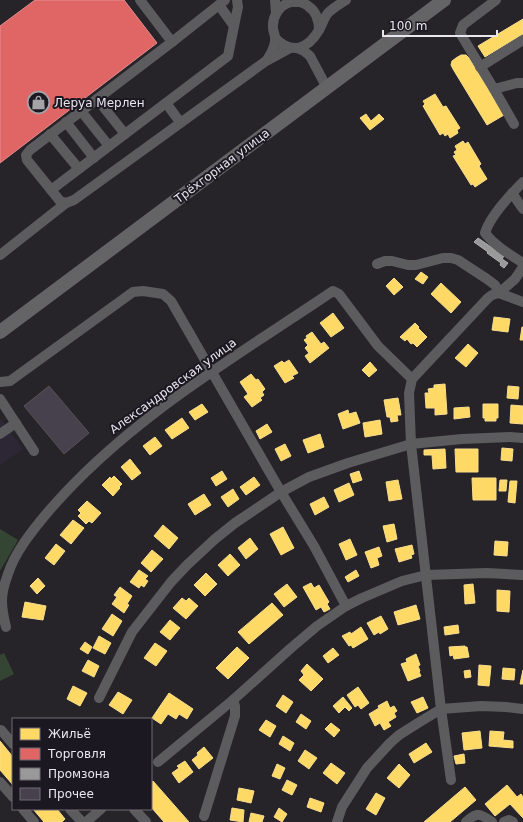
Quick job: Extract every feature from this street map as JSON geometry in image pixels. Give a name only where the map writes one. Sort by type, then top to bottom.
[{"type":"highway","name":"Трёхгорная улица","points":[[0,332],[444,0]]},
{"type":"street","points":[[140,0],[172,42]]},
{"type":"street","points":[[51,190],[228,56],[238,7],[237,0]]},
{"type":"street","points":[[275,0],[276,13],[273,22],[273,29],[276,38],[281,44],[304,51],[310,56],[327,88]]},
{"type":"street","points":[[310,56],[310,49],[316,34],[328,13],[346,0]]},
{"type":"street","points":[[496,0],[463,25],[460,33],[514,124]]},
{"type":"street","points":[[0,255],[66,203],[74,200],[266,61],[293,48],[306,46],[316,34],[319,21],[309,6],[298,1],[291,2],[283,6],[276,13]]},
{"type":"street","points":[[66,203],[60,201],[27,160],[26,155],[30,150],[222,2],[234,26]]},
{"type":"street","points":[[315,13],[328,13]]},
{"type":"street","points":[[266,61],[274,49],[276,38]]},
{"type":"street","points":[[482,70],[523,40]]},
{"type":"street","points":[[494,89],[523,83]]},
{"type":"street","points":[[97,99],[125,134]]},
{"type":"street","points":[[166,103],[180,122]]},
{"type":"street","points":[[81,111],[109,146]]},
{"type":"street","points":[[66,122],[94,158]]},
{"type":"street","points":[[50,134],[79,169]]},
{"type":"street","points":[[523,182],[490,221],[485,233],[490,240],[523,263]]},
{"type":"street","points":[[512,194],[523,209]]},
{"type":"street","points":[[377,264],[385,261],[392,261],[408,265],[416,265],[443,258],[451,258],[458,260],[487,279],[495,285],[499,293],[523,302]]},
{"type":"street","points":[[451,780],[441,709],[411,444],[409,393],[412,379],[483,302],[492,295],[499,293],[515,279],[523,268]]},
{"type":"street","name":"Александровская улица","points":[[6,628],[2,601],[8,572],[26,540],[60,499],[120,440],[156,412],[211,372],[333,290],[339,294],[378,346],[412,379]]},
{"type":"street","points":[[0,382],[10,381],[133,292],[143,291],[163,294],[171,301],[281,492],[314,546],[346,606]]},
{"type":"street","points":[[0,399],[34,451]]},
{"type":"street","points":[[0,434],[16,423]]},
{"type":"street","points":[[99,698],[132,632],[171,582],[215,539],[281,492],[309,478],[348,463],[411,444],[462,439],[510,437],[523,438]]},
{"type":"street","points":[[158,762],[233,700],[317,626],[346,606],[402,580],[426,575],[487,573],[523,575]]},
{"type":"street","points":[[204,816],[234,716],[235,706],[233,700]]},
{"type":"street","points":[[337,822],[342,807],[347,799],[367,768],[382,751],[399,735],[441,709],[481,706],[523,709]]},
{"type":"street","points":[[0,729],[12,743]]},
{"type":"street","points":[[0,782],[12,796]]},
{"type":"street","points":[[24,810],[34,822]]},
{"type":"street","points":[[71,810],[82,822]]},
{"type":"street","points":[[86,822],[100,810]]},
{"type":"street","points":[[135,810],[146,822]]},
{"type":"street","points":[[466,822],[479,814],[492,822]]},
{"type":"street","points":[[504,822],[509,820],[513,822]]},
{"type":"shaded area","points":[[0,418],[23,449],[0,465]]},
{"type":"green space","points":[[0,529],[18,540],[0,571]]},
{"type":"green space","points":[[4,653],[14,674],[0,681],[0,655]]},
{"type":"building: Жильё","points":[[523,19],[523,34],[485,57],[478,46]]},
{"type":"building: Жильё","points":[[461,55],[466,55],[469,58],[504,115],[487,125],[451,65],[452,61]]},
{"type":"building: Жильё","points":[[435,94],[443,107],[446,106],[460,128],[457,130],[458,133],[450,138],[448,134],[445,136],[443,133],[440,135],[423,106],[425,104],[423,101]]},
{"type":"building: Жильё","points":[[366,114],[371,121],[379,114],[384,119],[370,130],[360,118]]},
{"type":"building: Жильё","points":[[463,141],[465,144],[468,142],[481,164],[479,166],[487,179],[475,187],[473,184],[471,185],[453,156],[456,155],[454,152],[457,150],[455,146]]},
{"type":"building: Жильё","points":[[421,272],[428,277],[423,284],[415,279]]},
{"type":"building: Жильё","points":[[394,278],[403,287],[394,295],[386,286]]},
{"type":"building: Жильё","points":[[441,283],[461,302],[451,313],[431,294]]},
{"type":"building: Жильё","points":[[333,313],[344,328],[331,337],[320,323]]},
{"type":"building: Жильё","points":[[494,317],[510,319],[508,332],[492,330]]},
{"type":"building: Жильё","points":[[415,323],[427,337],[417,347],[413,343],[411,344],[407,339],[405,341],[400,337]]},
{"type":"building: Жильё","points":[[522,327],[523,340],[520,340]]},
{"type":"building: Жильё","points":[[312,332],[321,344],[324,342],[329,348],[310,363],[305,356],[309,353],[305,348],[308,345],[304,340],[307,338],[306,336]]},
{"type":"building: Жильё","points":[[468,344],[478,353],[466,367],[455,358]]},
{"type":"building: Жильё","points":[[289,360],[298,373],[292,376],[294,378],[285,383],[274,366],[282,361],[284,363]]},
{"type":"building: Жильё","points":[[370,362],[377,370],[369,377],[362,370]]},
{"type":"building: Жильё","points":[[251,374],[256,380],[258,379],[265,389],[262,392],[264,395],[260,398],[262,400],[252,407],[244,397],[248,394],[240,382]]},
{"type":"building: Жильё","points":[[445,384],[447,414],[435,415],[435,408],[426,408],[425,393],[429,393],[428,389],[434,388],[434,385]]},
{"type":"building: Жильё","points":[[508,386],[519,387],[518,399],[507,398]]},
{"type":"building: Жильё","points":[[398,398],[401,415],[397,415],[398,421],[391,422],[390,417],[387,417],[384,400]]},
{"type":"building: Жильё","points":[[202,404],[208,412],[195,420],[189,412]]},
{"type":"building: Жильё","points":[[483,404],[498,404],[498,418],[496,418],[496,421],[485,421],[485,418],[483,418]]},
{"type":"building: Жильё","points":[[511,405],[523,406],[523,424],[510,423]]},
{"type":"building: Жильё","points":[[469,407],[470,417],[454,419],[454,408]]},
{"type":"building: Жильё","points":[[348,410],[349,414],[356,412],[360,423],[343,429],[338,414]]},
{"type":"building: Жильё","points":[[182,418],[189,428],[172,439],[165,430]]},
{"type":"building: Жильё","points":[[380,420],[382,434],[365,437],[363,423]]},
{"type":"building: Жильё","points":[[267,424],[272,432],[260,439],[256,431]]},
{"type":"building: Жильё","points":[[320,434],[324,447],[308,453],[303,440]]},
{"type":"building: Жильё","points":[[155,437],[162,446],[150,455],[143,446]]},
{"type":"building: Жильё","points":[[285,444],[291,456],[281,461],[275,449]]},
{"type":"building: Жильё","points":[[502,448],[513,449],[512,461],[501,460]]},
{"type":"building: Жильё","points":[[445,449],[446,468],[433,469],[432,455],[424,455],[424,450]]},
{"type":"building: Жильё","points":[[455,449],[478,449],[478,472],[456,472]]},
{"type":"building: Жильё","points":[[130,459],[141,473],[132,480],[121,467]]},
{"type":"building: Жильё","points":[[222,471],[227,479],[216,486],[211,478]]},
{"type":"building: Жильё","points":[[359,471],[362,480],[353,483],[350,474]]},
{"type":"building: Жильё","points":[[114,476],[122,484],[113,496],[102,485],[110,477],[111,479]]},
{"type":"building: Жильё","points":[[254,477],[260,485],[246,495],[240,487]]},
{"type":"building: Жильё","points":[[472,478],[496,478],[496,500],[473,500]]},
{"type":"building: Жильё","points":[[398,480],[402,499],[389,501],[386,482]]},
{"type":"building: Жильё","points":[[500,480],[507,480],[506,491],[499,491]]},
{"type":"building: Жильё","points":[[510,481],[517,481],[515,503],[508,502]]},
{"type":"building: Жильё","points":[[349,483],[354,495],[339,502],[334,490]]},
{"type":"building: Жильё","points":[[233,489],[239,499],[228,507],[221,497]]},
{"type":"building: Жильё","points":[[204,494],[211,505],[195,515],[188,504]]},
{"type":"building: Жильё","points":[[324,497],[329,507],[315,515],[310,504]]},
{"type":"building: Жильё","points":[[87,501],[101,513],[92,523],[89,521],[86,524],[78,516],[81,513],[78,510]]},
{"type":"building: Жильё","points":[[73,520],[84,528],[71,544],[60,535]]},
{"type":"building: Жильё","points":[[394,524],[397,539],[387,542],[383,526]]},
{"type":"building: Жильё","points":[[163,525],[178,538],[169,549],[154,536]]},
{"type":"building: Жильё","points":[[283,527],[294,548],[281,555],[270,534]]},
{"type":"building: Жильё","points":[[250,538],[258,549],[246,559],[238,548]]},
{"type":"building: Жильё","points":[[350,539],[357,555],[346,560],[339,544]]},
{"type":"building: Жильё","points":[[495,541],[508,542],[507,556],[494,555]]},
{"type":"building: Жильё","points":[[56,544],[65,551],[54,565],[45,558]]},
{"type":"building: Жильё","points":[[412,545],[414,554],[411,555],[412,558],[399,562],[395,549]]},
{"type":"building: Жильё","points":[[379,547],[382,556],[377,558],[379,565],[371,568],[365,552]]},
{"type":"building: Жильё","points":[[152,550],[163,559],[151,572],[141,563]]},
{"type":"building: Жильё","points":[[230,554],[240,565],[228,576],[218,565]]},
{"type":"building: Жильё","points":[[139,570],[148,576],[145,579],[148,581],[144,587],[141,585],[139,588],[130,582]]},
{"type":"building: Жильё","points":[[356,570],[359,576],[348,582],[345,577]]},
{"type":"building: Жильё","points":[[206,573],[217,584],[205,596],[194,585]]},
{"type":"building: Жильё","points":[[38,578],[45,586],[37,594],[30,586]]},
{"type":"building: Жильё","points":[[311,583],[314,588],[319,585],[329,602],[327,604],[330,609],[324,612],[321,607],[316,610],[303,587]]},
{"type":"building: Жильё","points":[[287,584],[297,597],[284,607],[274,594]]},
{"type":"building: Жильё","points":[[473,584],[475,603],[465,604],[464,585]]},
{"type":"building: Жильё","points":[[120,587],[132,596],[124,613],[112,604],[117,597],[114,595]]},
{"type":"building: Жильё","points":[[497,590],[510,591],[509,612],[497,611]]},
{"type":"building: Жильё","points":[[182,598],[186,601],[189,598],[198,606],[186,619],[173,608]]},
{"type":"building: Жильё","points":[[25,602],[46,606],[43,620],[22,617]]},
{"type":"building: Жильё","points":[[272,603],[283,615],[249,644],[238,632]]},
{"type":"building: Жильё","points":[[416,605],[420,619],[398,625],[394,612]]},
{"type":"building: Жильё","points":[[112,614],[122,621],[113,636],[102,629]]},
{"type":"building: Жильё","points":[[381,616],[388,629],[380,634],[379,632],[374,635],[367,623]]},
{"type":"building: Жильё","points":[[170,620],[180,628],[170,640],[160,632]]},
{"type":"building: Жильё","points":[[458,625],[459,633],[445,635],[444,627]]},
{"type":"building: Жильё","points":[[361,627],[368,639],[353,648],[351,645],[349,646],[342,636],[350,632],[351,634]]},
{"type":"building: Жильё","points":[[99,636],[111,643],[105,654],[93,648]]},
{"type":"building: Жильё","points":[[85,642],[92,647],[88,654],[80,649]]},
{"type":"building: Жильё","points":[[155,643],[167,651],[156,666],[144,658]]},
{"type":"building: Жильё","points":[[237,647],[249,658],[228,679],[216,668]]},
{"type":"building: Жильё","points":[[449,647],[467,647],[469,657],[454,659],[453,655],[450,656]]},
{"type":"building: Жильё","points":[[333,648],[339,655],[328,663],[323,656]]},
{"type":"building: Жильё","points":[[416,654],[420,665],[418,666],[421,676],[408,681],[401,664],[407,662],[406,659]]},
{"type":"building: Жильё","points":[[88,660],[99,666],[94,677],[82,671]]},
{"type":"building: Жильё","points":[[307,664],[323,679],[311,691],[299,680],[304,675],[301,671]]},
{"type":"building: Жильё","points":[[479,665],[491,666],[489,686],[478,685]]},
{"type":"building: Жильё","points":[[503,668],[515,669],[514,680],[502,679]]},
{"type":"building: Жильё","points":[[470,670],[471,677],[465,678],[464,671]]},
{"type":"building: Жильё","points":[[523,670],[523,684],[520,684]]},
{"type":"building: Жильё","points":[[73,686],[87,693],[80,706],[67,699]]},
{"type":"building: Жильё","points":[[358,687],[369,703],[361,709],[358,705],[355,707],[347,695]]},
{"type":"building: Жильё","points":[[118,692],[132,700],[123,714],[109,705]]},
{"type":"building: Жильё","points":[[169,693],[193,709],[187,719],[179,714],[176,719],[168,714],[161,724],[152,718]]},
{"type":"building: Жильё","points":[[283,695],[293,702],[286,713],[276,706]]},
{"type":"building: Жильё","points":[[343,697],[352,708],[349,711],[345,707],[339,713],[333,706]]},
{"type":"building: Жильё","points":[[423,697],[428,708],[417,713],[411,702]]},
{"type":"building: Жильё","points":[[387,701],[390,708],[394,706],[397,711],[394,713],[396,717],[388,722],[391,726],[384,730],[380,723],[375,726],[369,714],[379,708],[378,706]]},
{"type":"building: Жильё","points":[[301,714],[311,721],[306,729],[296,722]]},
{"type":"building: Жильё","points":[[266,720],[276,726],[270,737],[259,730]]},
{"type":"building: Жильё","points":[[331,723],[340,730],[334,737],[325,729]]},
{"type":"building: Жильё","points":[[480,731],[482,748],[464,750],[462,733]]},
{"type":"building: Жильё","points":[[490,731],[504,732],[503,740],[513,741],[513,748],[489,746]]},
{"type":"building: Жильё","points":[[283,736],[294,743],[290,751],[279,744]]},
{"type":"building: Жильё","points":[[0,741],[12,756],[12,784],[0,770]]},
{"type":"building: Жильё","points":[[426,743],[432,752],[414,763],[409,754]]},
{"type":"building: Жильё","points":[[204,747],[213,758],[199,769],[192,760]]},
{"type":"building: Жильё","points":[[305,750],[317,758],[309,769],[298,761]]},
{"type":"building: Жильё","points":[[464,754],[465,763],[456,764],[454,756]]},
{"type":"building: Жильё","points":[[185,761],[193,772],[179,783],[172,773],[179,768],[177,766]]},
{"type":"building: Жильё","points":[[331,763],[345,773],[337,784],[323,773]]},
{"type":"building: Жильё","points":[[277,764],[285,768],[280,779],[272,776]]},
{"type":"building: Жильё","points":[[399,764],[410,775],[399,788],[387,778]]},
{"type":"building: Жильё","points":[[287,780],[297,785],[292,795],[282,790]]},
{"type":"building: Жильё","points":[[153,781],[189,822],[164,822],[152,808]]},
{"type":"building: Жильё","points":[[507,785],[517,797],[521,794],[523,797],[523,818],[510,804],[495,816],[485,804]]},
{"type":"building: Жильё","points":[[465,787],[476,800],[450,822],[424,822]]},
{"type":"building: Жильё","points":[[239,788],[254,791],[251,803],[237,800]]},
{"type":"building: Жильё","points":[[376,793],[385,798],[376,815],[366,809]]},
{"type":"building: Жильё","points":[[310,798],[324,803],[321,812],[307,807]]},
{"type":"building: Жильё","points":[[232,808],[244,810],[243,822],[230,820]]},
{"type":"building: Жильё","points":[[279,808],[287,814],[282,822],[274,817]]},
{"type":"building: Жильё","points":[[34,810],[58,810],[65,819],[62,822],[44,822]]},
{"type":"building: Жильё","points":[[251,813],[264,816],[262,822],[249,822]]},
{"type":"building: Торговля","name":"Леруа Мерлен","points":[[35,0],[124,0],[157,43],[0,163],[0,26]]},
{"type":"building: Промзона","points":[[478,238],[504,256],[502,259],[508,263],[504,268],[500,265],[501,263],[474,242]]},
{"type":"building: Прочее","points":[[49,386],[89,433],[64,454],[24,406]]},
{"type":"place","name":"Леруа Мерлен","points":[[39,103]]}]
